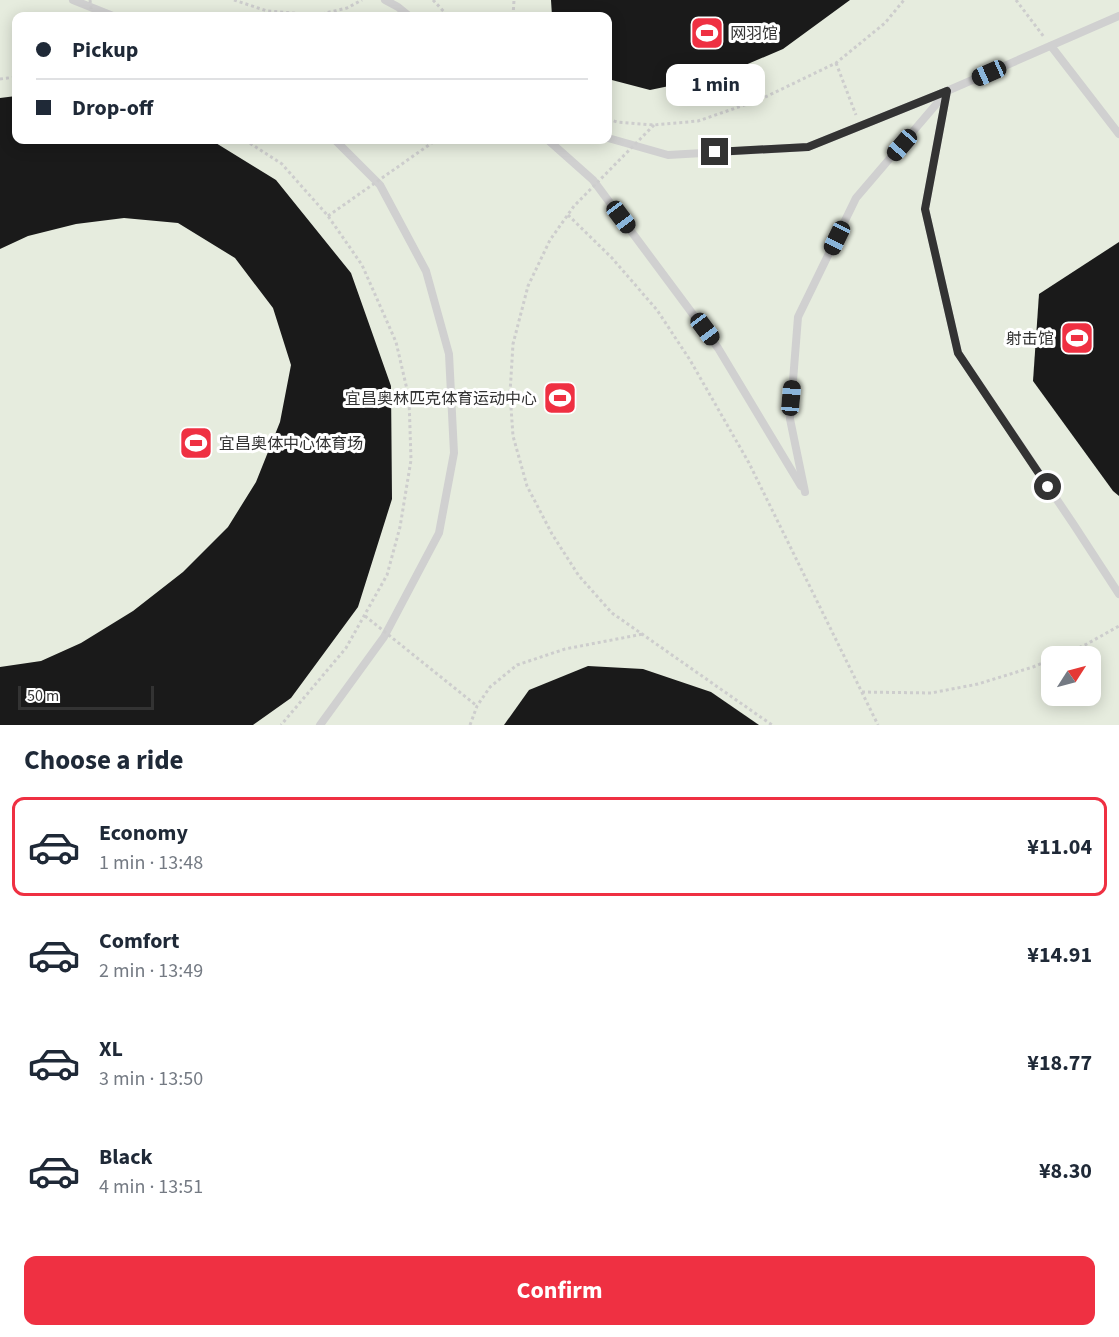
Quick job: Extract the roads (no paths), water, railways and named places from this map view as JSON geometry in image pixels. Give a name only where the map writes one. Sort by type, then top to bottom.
[{"type":"lane","points":[[73,0],[103,12]]},
{"type":"lane","points":[[385,0],[395,4]]},
{"type":"lane","points":[[612,139],[668,155],[808,147],[947,91],[1119,16]]},
{"type":"lane","points":[[1051,46],[1119,134]]},
{"type":"lane","points":[[552,144],[593,180],[718,348],[805,492],[790,419],[798,317],[856,198],[947,91]]},
{"type":"lane","points":[[947,91],[925,209],[958,353],[1119,594]]},
{"type":"lane","points":[[320,725],[384,637],[439,533],[454,453],[449,354],[426,271],[380,185],[339,144]]},
{"type":"place","name":"网羽馆","points":[[707,33]]},
{"type":"place","name":"射击馆","points":[[1077,338]]},
{"type":"place","name":"宜昌奥林匹克体育运动中心","points":[[560,398]]},
{"type":"place","name":"宜昌奥体中心体育场","points":[[196,443]]}]
